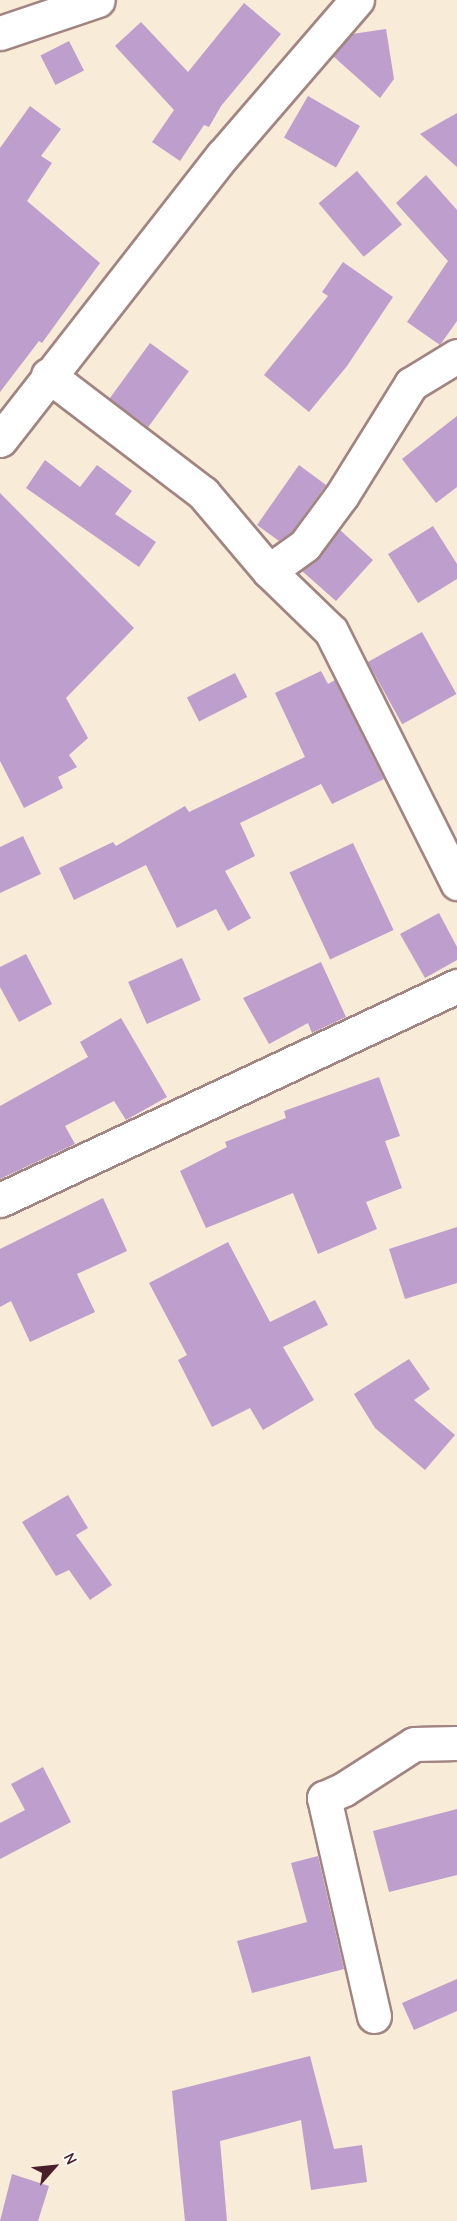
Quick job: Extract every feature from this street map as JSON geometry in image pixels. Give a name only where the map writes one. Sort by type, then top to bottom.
[{"type":"street","points":[[0,33],[98,0]]},
{"type":"street","points":[[0,440],[48,375],[223,154],[357,0]]},
{"type":"street","points":[[269,571],[305,546],[411,384],[457,356]]},
{"type":"street","points":[[48,375],[203,493],[269,571],[331,631],[457,883]]},
{"type":"street","points":[[0,1200],[457,986]]},
{"type":"street","points":[[374,2016],[324,1798],[344,1789],[414,1744],[457,1743]]},
{"type":"building","points":[[244,3],[281,34],[221,106],[209,127],[204,125],[180,161],[152,142],[174,110],[115,46],[141,22],[188,72]]},
{"type":"building","points":[[386,29],[394,79],[380,98],[333,56],[352,34]]},
{"type":"building","points":[[69,41],[84,70],[55,85],[40,56]]},
{"type":"building","points":[[308,96],[360,126],[336,168],[284,138]]},
{"type":"building","points":[[30,106],[61,129],[41,156],[52,163],[27,201],[100,263],[42,343],[39,341],[0,392],[0,148]]},
{"type":"building","points":[[457,113],[457,167],[420,134]]},
{"type":"building","points":[[357,171],[402,225],[364,257],[319,203]]},
{"type":"building","points":[[426,175],[457,210],[457,321],[440,345],[407,322],[448,261],[396,203]]},
{"type":"building","points":[[343,262],[393,297],[347,366],[309,412],[264,375],[328,296],[322,292]]},
{"type":"building","points":[[150,343],[189,371],[148,427],[109,399]]},
{"type":"building","points":[[457,416],[457,487],[436,503],[402,459]]},
{"type":"building","points":[[45,460],[80,487],[97,465],[132,491],[115,514],[156,542],[139,567],[26,488]]},
{"type":"building","points":[[299,465],[326,485],[292,532],[279,541],[257,525]]},
{"type":"building","points":[[0,493],[134,628],[66,698],[88,738],[69,755],[77,767],[58,777],[63,788],[24,808],[0,761]]},
{"type":"building","points":[[433,526],[457,564],[457,579],[418,603],[388,554]]},
{"type":"building","points":[[340,530],[373,560],[336,601],[302,571],[320,556]]},
{"type":"building","points":[[422,632],[456,694],[402,724],[368,662]]},
{"type":"building","points":[[321,671],[328,684],[335,680],[384,779],[332,804],[321,784],[240,823],[255,856],[225,871],[251,918],[228,931],[216,909],[177,928],[146,865],[74,900],[59,868],[113,842],[116,846],[185,806],[189,812],[305,757],[275,693]]},
{"type":"building","points":[[235,673],[247,697],[199,722],[187,698]]},
{"type":"building","points":[[23,836],[41,874],[0,893],[0,847]]},
{"type":"building","points":[[353,843],[394,930],[330,960],[290,873]]},
{"type":"building","points":[[439,913],[457,947],[457,960],[425,978],[400,934]]},
{"type":"building","points":[[26,954],[52,1004],[19,1022],[0,987],[0,967]]},
{"type":"building","points":[[182,958],[201,1000],[147,1024],[128,982]]},
{"type":"building","points":[[321,962],[346,1017],[312,1033],[308,1023],[269,1044],[243,998]]},
{"type":"building","points":[[121,1018],[167,1097],[126,1120],[114,1101],[65,1126],[75,1144],[0,1179],[0,1106],[88,1057],[80,1042]]},
{"type":"building","points":[[379,1077],[400,1136],[385,1141],[402,1188],[366,1202],[377,1229],[318,1254],[293,1193],[206,1228],[180,1171],[227,1147],[225,1142],[286,1118],[284,1111]]},
{"type":"building","points":[[103,1198],[127,1251],[77,1274],[95,1312],[30,1342],[11,1301],[0,1307],[0,1249]]},
{"type":"building","points":[[457,1227],[457,1283],[405,1299],[389,1249]]},
{"type":"building","points":[[228,1242],[270,1322],[315,1300],[328,1325],[283,1347],[314,1400],[263,1430],[250,1408],[212,1427],[178,1360],[187,1355],[149,1283]]},
{"type":"building","points":[[409,1359],[430,1389],[414,1400],[455,1435],[425,1470],[375,1428],[354,1394]]},
{"type":"building","points":[[68,1495],[88,1528],[76,1535],[112,1585],[90,1600],[69,1570],[56,1576],[22,1522]]},
{"type":"building","points":[[43,1767],[71,1822],[0,1859],[0,1823],[25,1810],[11,1784]]},
{"type":"building","points":[[457,1809],[457,1875],[389,1892],[373,1831]]},
{"type":"building","points":[[318,1856],[344,1969],[252,1993],[237,1941],[307,1922],[291,1863]]},
{"type":"building","points":[[457,1979],[457,2011],[414,2030],[402,2003]]},
{"type":"building","points":[[310,2056],[334,2149],[362,2145],[367,2182],[311,2190],[301,2120],[220,2141],[227,2221],[185,2221],[172,2091]]},
{"type":"building","points":[[12,2174],[49,2186],[38,2221],[0,2221]]}]
